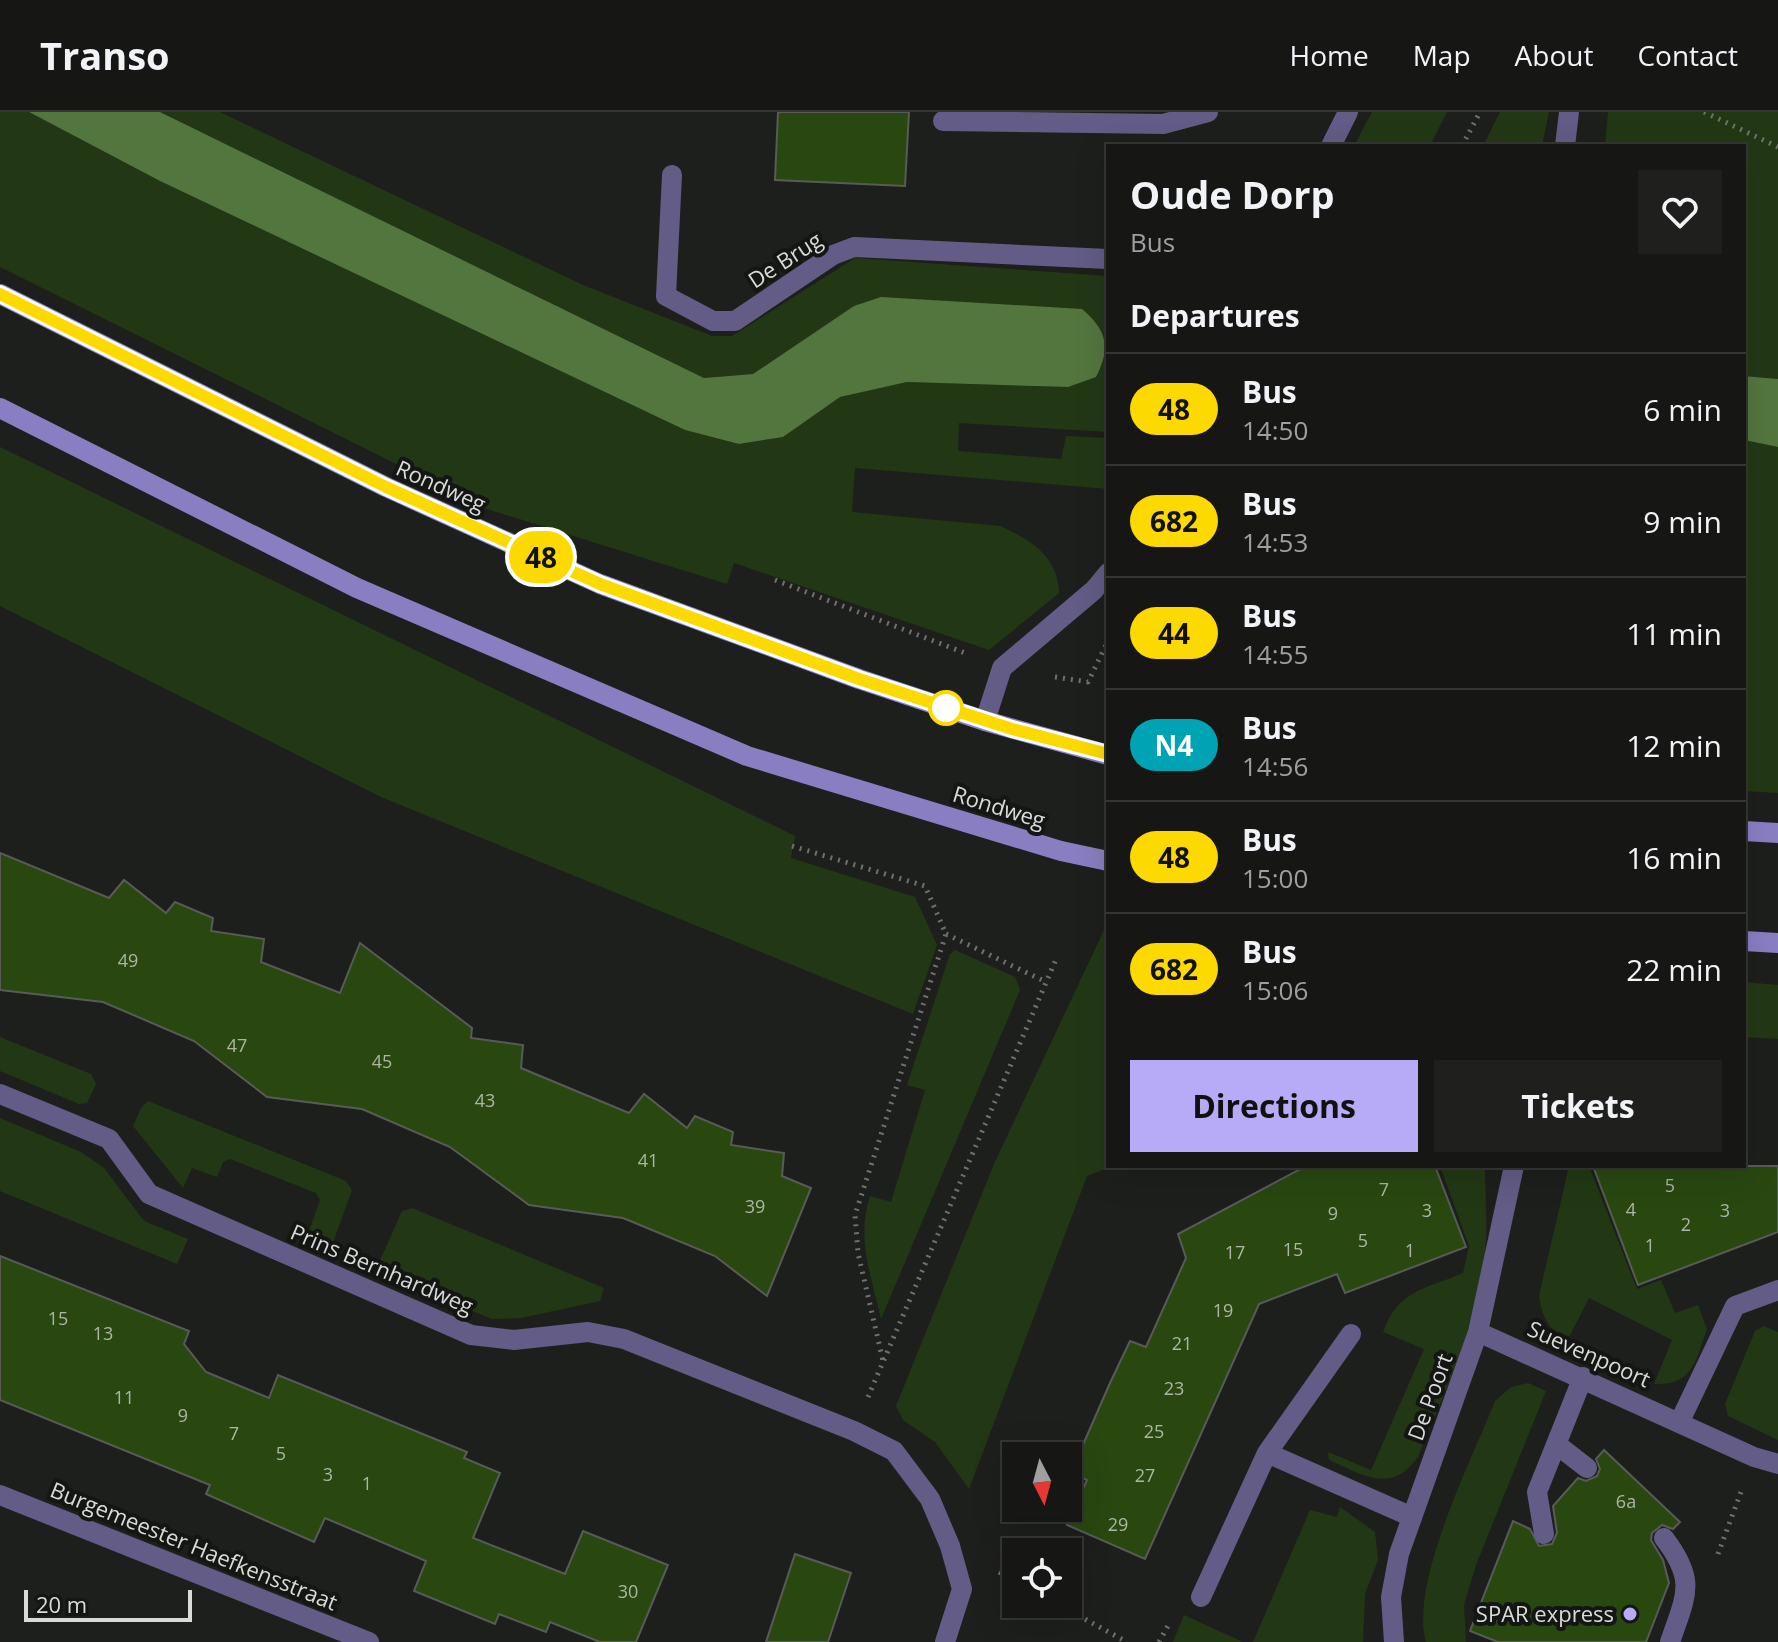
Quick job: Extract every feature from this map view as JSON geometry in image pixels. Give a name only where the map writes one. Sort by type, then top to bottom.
[{"type":"main road","name":"Rondweg","points":[[0,294],[386,487],[600,584],[859,679],[985,721],[1106,754]]},
{"type":"main road","name":"Rondweg","points":[[0,408],[357,588],[747,756],[1061,851],[1106,861]]},
{"type":"main road","points":[[1746,831],[1778,833]]},
{"type":"main road","points":[[1746,941],[1778,943]]},
{"type":"street","points":[[943,121],[1163,124],[1208,112]]},
{"type":"street","points":[[1332,144],[1348,112]]},
{"type":"street","points":[[1565,144],[1569,112]]},
{"type":"street","name":"De Brug","points":[[672,175],[666,296],[713,321],[735,321],[833,255],[854,247],[1106,259]]},
{"type":"street","points":[[985,721],[1002,668],[1094,590],[1106,575]]},
{"type":"street","name":"Prins Bernhardweg","points":[[0,1094],[109,1139],[149,1194],[471,1335],[514,1340],[588,1332],[624,1339],[854,1431],[894,1451],[930,1499],[950,1546],[962,1589],[945,1642]]},
{"type":"street","name":"De Poort","points":[[1394,1642],[1391,1597],[1399,1554],[1478,1332],[1514,1168]]},
{"type":"street","points":[[1680,1421],[1735,1306],[1778,1290]]},
{"type":"street","name":"Suevenpoort","points":[[1478,1332],[1754,1457],[1778,1464]]},
{"type":"street","points":[[1201,1597],[1267,1453],[1351,1334]]},
{"type":"street","points":[[1544,1534],[1537,1492],[1583,1377]]},
{"type":"street","points":[[1556,1444],[1587,1468]]},
{"type":"street","points":[[1267,1453],[1412,1517]]},
{"type":"street","name":"Burgemeester Haefkensstraat","points":[[0,1495],[369,1642]]},
{"type":"street","points":[[1664,1538],[1680,1559],[1688,1587],[1670,1642]]},
{"type":"path","points":[[1463,144],[1480,112]]},
{"type":"path","points":[[1704,112],[1778,147]]},
{"type":"path","points":[[775,580],[1002,668],[1088,682],[1106,645]]},
{"type":"path","points":[[792,846],[925,886],[946,934],[1044,981]]},
{"type":"path","points":[[883,1361],[858,1253],[855,1215],[946,934]]},
{"type":"path","points":[[854,1431],[1044,981],[1057,957]]},
{"type":"path","points":[[1715,1568],[1754,1457]]},
{"type":"path","points":[[1082,1618],[1127,1642]]},
{"type":"shaded area","points":[[0,112],[29,112],[160,181],[685,430],[739,444],[783,437],[840,397],[907,382],[1068,387],[854,307],[753,374],[704,378],[160,112],[220,112],[583,285],[712,336],[732,336],[855,258],[1106,276],[1106,432],[959,423],[958,451],[1061,459],[1066,436],[1106,438],[1106,489],[855,468],[852,512],[1000,526],[1023,537],[1048,560],[1054,569],[1059,593],[989,650],[734,563],[727,584],[487,509],[0,267]]},
{"type":"shaded area","points":[[29,112],[160,112],[704,378],[753,374],[854,306],[881,297],[1082,309],[1101,332],[1104,357],[1096,377],[1068,387],[907,382],[840,397],[783,437],[739,444],[685,430],[160,181]]},
{"type":"shaded area","points":[[1372,112],[1447,112],[1431,144],[1355,144]]},
{"type":"shaded area","points":[[1500,112],[1549,112],[1542,144],[1484,144]]},
{"type":"shaded area","points":[[1608,112],[1778,112],[1778,379],[1746,376],[1746,144],[1605,144]]},
{"type":"shaded area","points":[[1746,376],[1778,379],[1778,447],[1746,440]]},
{"type":"shaded area","points":[[1746,440],[1778,447],[1778,793],[1746,791]]},
{"type":"shaded area","points":[[0,447],[795,836],[791,858],[915,897],[937,945],[913,1014],[381,797],[0,606]]},
{"type":"shaded area","points":[[1106,930],[1108,1168],[1087,1176],[969,1489],[935,1442],[903,1420],[896,1406],[994,1164]]},
{"type":"shaded area","points":[[955,950],[1015,977],[1020,990],[881,1319],[866,1257],[866,1212],[870,1196],[891,1202],[925,1090],[907,1085],[950,954]]},
{"type":"shaded area","points":[[1746,982],[1778,985],[1778,1039],[1746,1037]]},
{"type":"shaded area","points":[[0,1037],[91,1074],[96,1084],[87,1103],[79,1104],[0,1071]]},
{"type":"shaded area","points":[[148,1101],[346,1181],[352,1190],[331,1248],[311,1244],[307,1237],[320,1200],[316,1193],[230,1159],[223,1162],[217,1177],[192,1168],[183,1188],[133,1126],[141,1108]]},
{"type":"shaded area","points":[[0,1118],[81,1152],[104,1168],[144,1221],[188,1239],[177,1264],[0,1191]]},
{"type":"shaded area","points":[[1441,1168],[1485,1168],[1486,1240],[1483,1268],[1470,1324],[1451,1378],[1418,1457],[1408,1469],[1387,1479],[1376,1478],[1329,1460],[1328,1452],[1371,1470],[1424,1349],[1383,1332],[1389,1318],[1414,1293],[1463,1273],[1469,1246]]},
{"type":"shaded area","points":[[1569,1168],[1590,1168],[1637,1289],[1661,1280],[1675,1313],[1698,1305],[1707,1329],[1696,1361],[1685,1376],[1677,1381],[1654,1384],[1672,1340],[1589,1298],[1568,1339],[1555,1332],[1547,1322],[1539,1296]]},
{"type":"shaded area","points":[[412,1208],[604,1288],[600,1301],[521,1318],[492,1319],[381,1273],[378,1265],[402,1211]]},
{"type":"shaded area","points":[[1764,1326],[1778,1332],[1778,1440],[1728,1416],[1725,1404],[1755,1331]]},
{"type":"shaded area","points":[[1528,1383],[1546,1391],[1476,1565],[1464,1605],[1466,1642],[1426,1642],[1423,1617],[1426,1587],[1434,1555],[1459,1487],[1495,1401],[1511,1387]]},
{"type":"shaded area","points":[[1340,1507],[1375,1532],[1378,1560],[1365,1594],[1363,1642],[1253,1642],[1310,1510],[1337,1517]]},
{"type":"shaded area","points":[[1184,1615],[1243,1642],[1173,1642]]},
{"type":"building","points":[[778,112],[909,112],[905,186],[775,180]]},
{"type":"building","points":[[0,853],[109,898],[124,880],[166,913],[175,902],[213,918],[211,931],[264,939],[261,962],[340,993],[360,943],[472,1028],[471,1038],[523,1045],[521,1068],[629,1113],[644,1094],[687,1128],[695,1116],[733,1132],[731,1145],[784,1153],[782,1176],[811,1188],[767,1296],[715,1256],[623,1218],[529,1205],[450,1147],[362,1109],[267,1097],[194,1041],[103,1002],[0,990]]},
{"type":"building","points":[[1778,1166],[1778,1232],[1638,1285],[1594,1168]]},
{"type":"building","points":[[1302,1168],[1436,1168],[1466,1247],[1345,1293],[1337,1274],[1259,1304],[1145,1559],[1067,1525],[1068,1522],[1082,1522],[1082,1491],[1087,1480],[1082,1478],[1082,1447],[1110,1383],[1130,1341],[1146,1347],[1186,1258],[1178,1234]]},
{"type":"building","points":[[0,1256],[189,1331],[184,1344],[206,1372],[269,1398],[278,1375],[467,1452],[464,1458],[500,1473],[473,1538],[565,1574],[583,1531],[668,1565],[636,1642],[600,1642],[550,1622],[546,1632],[499,1614],[495,1624],[414,1591],[426,1561],[325,1518],[314,1542],[206,1494],[210,1485],[0,1400]]},
{"type":"building","points":[[1604,1450],[1680,1522],[1673,1529],[1662,1525],[1652,1533],[1651,1540],[1663,1560],[1669,1583],[1646,1642],[1498,1642],[1470,1631],[1513,1521],[1530,1529],[1539,1546],[1552,1544],[1557,1533],[1553,1506],[1578,1478],[1586,1481],[1597,1476],[1600,1469],[1596,1459]]},
{"type":"building","points":[[795,1554],[851,1573],[828,1642],[766,1642]]},
{"type":"bus line","name":"48","points":[[0,294],[386,487],[600,584],[859,679],[1012,729],[1106,754]]},
{"type":"place","name":"SPAR express","points":[[1630,1614]]}]
